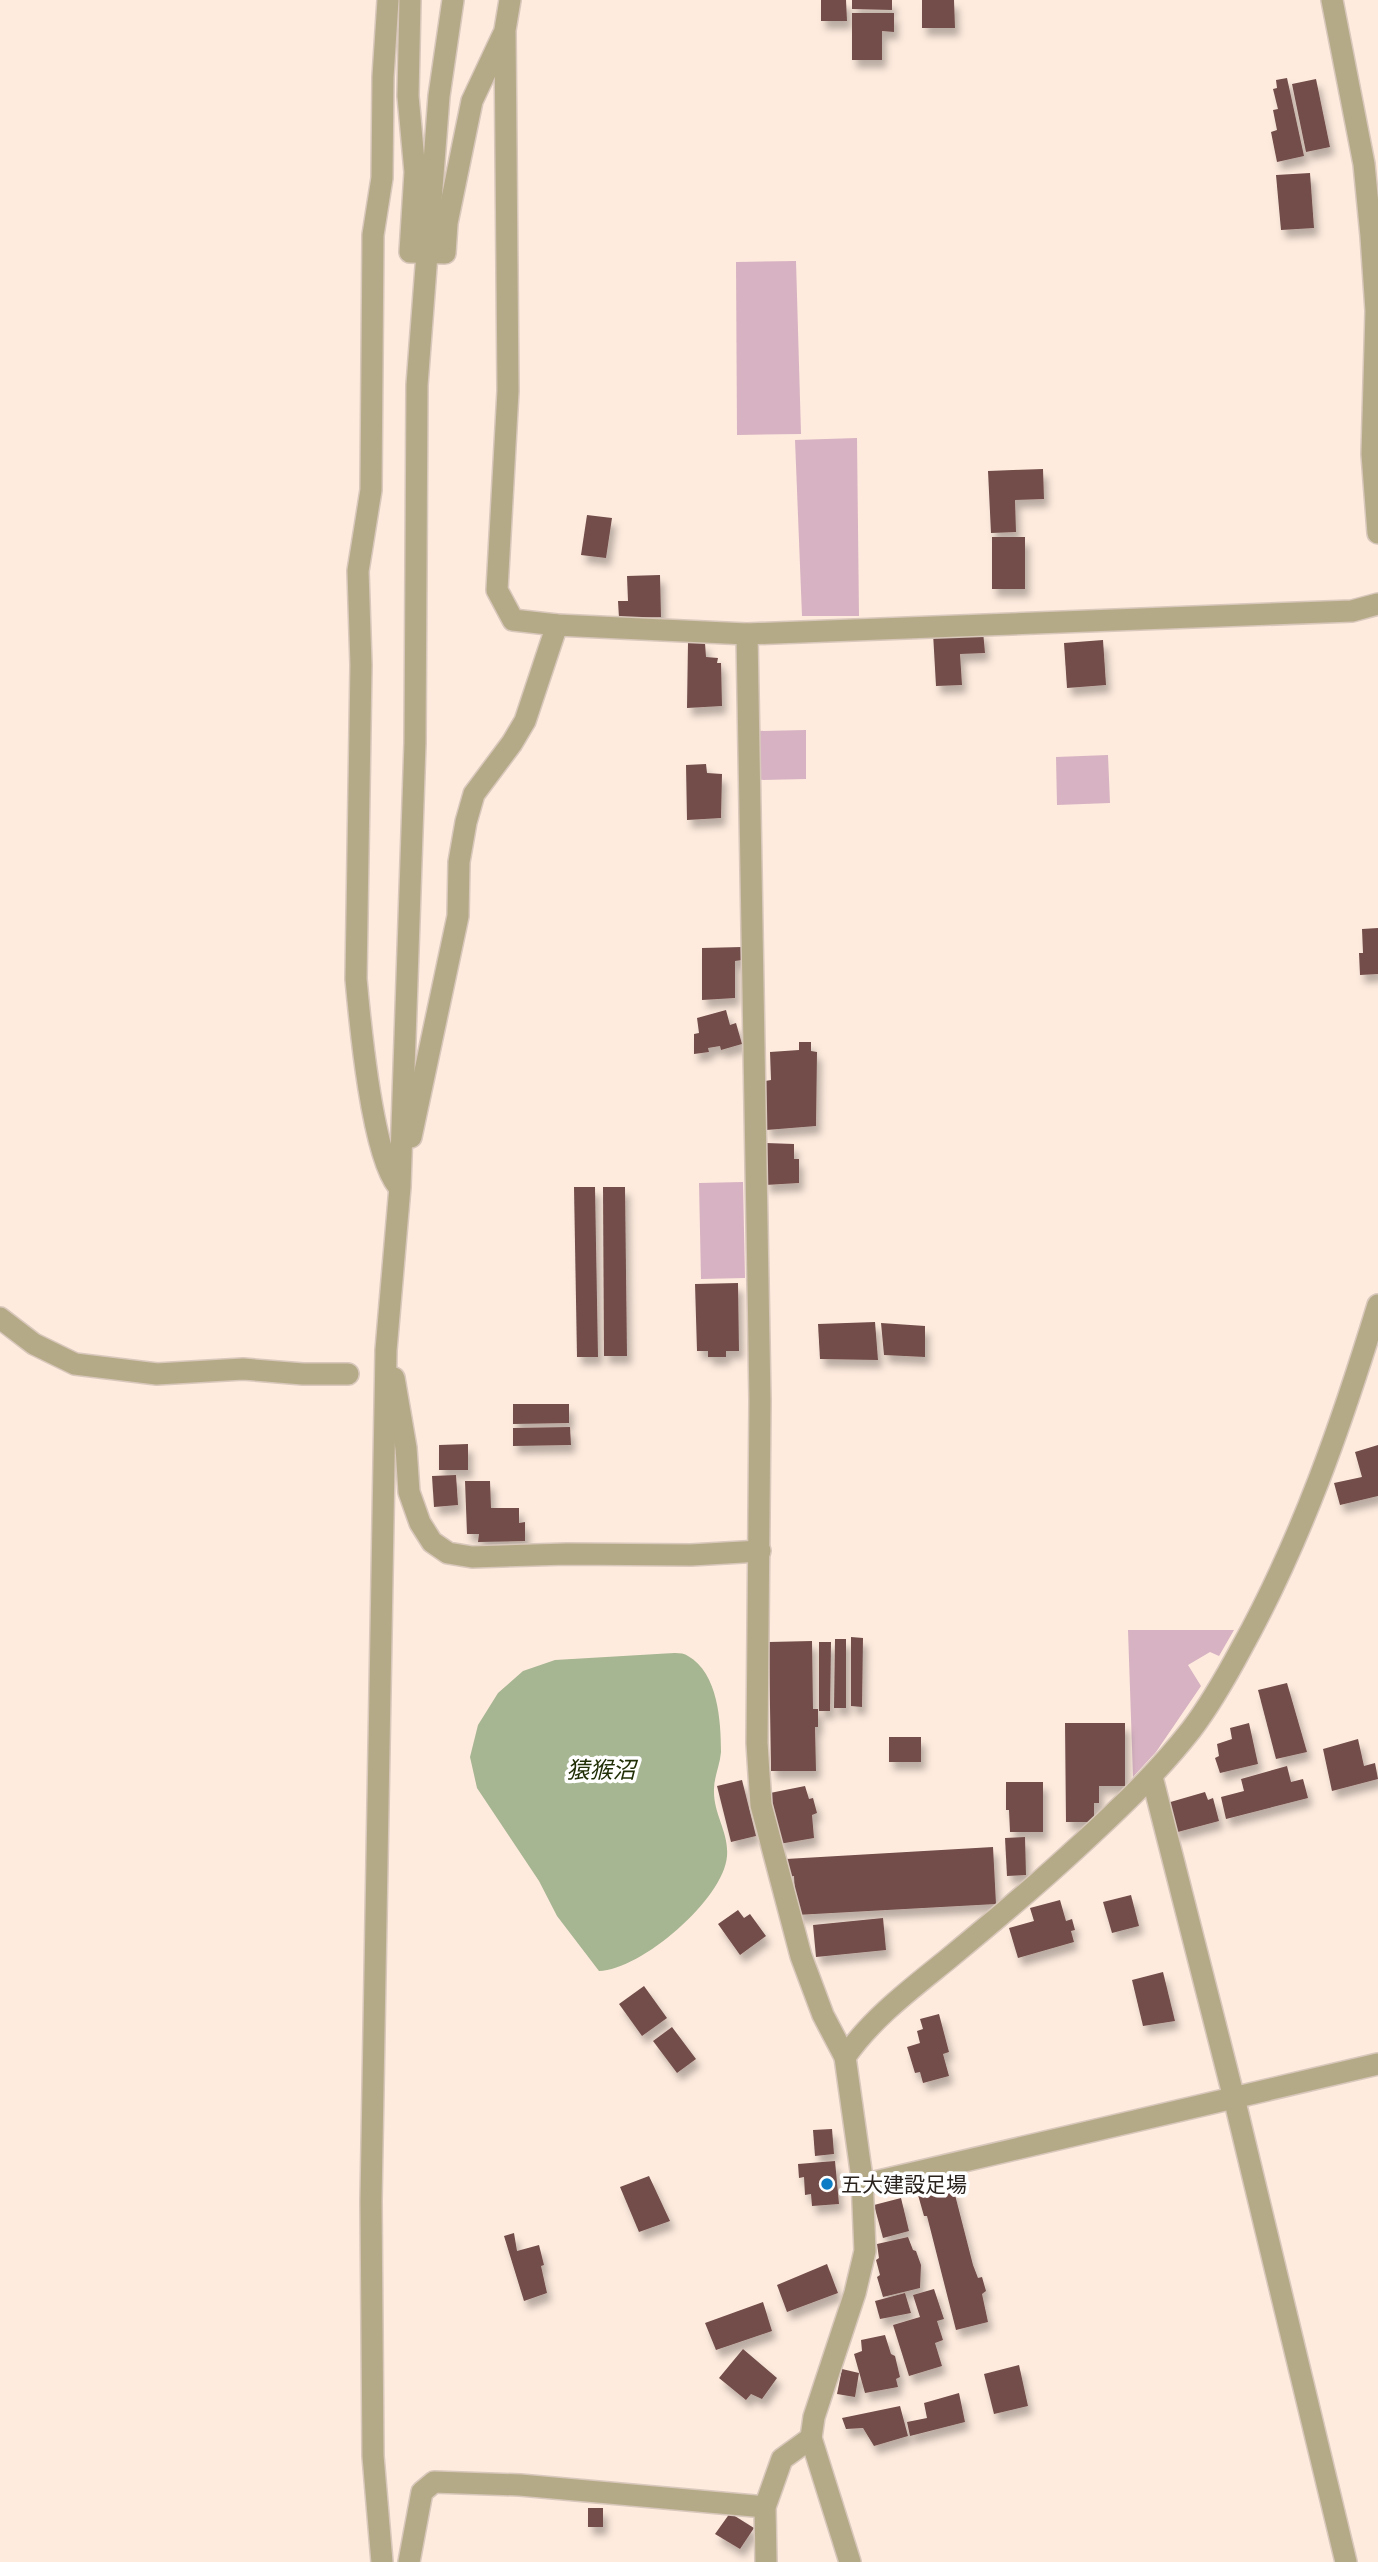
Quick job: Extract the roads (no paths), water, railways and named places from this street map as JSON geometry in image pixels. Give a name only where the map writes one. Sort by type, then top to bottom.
[{"type":"street","points":[[388,0],[383,77],[382,177],[373,235],[371,489],[358,571],[361,679],[356,979],[379,1135],[390,1177],[400,1187]]},
{"type":"street","points":[[410,0],[408,96],[415,172],[410,252],[445,253],[447,223],[472,101],[505,30]]},
{"type":"street","points":[[383,2562],[373,2456],[371,2201],[385,1376],[400,1187],[415,743],[417,385],[439,96],[453,0]]},
{"type":"street","points":[[510,0],[505,30],[508,391],[497,590],[513,620],[558,625],[747,634],[1352,611],[1378,604]]},
{"type":"street","points":[[1332,0],[1364,164],[1371,236],[1376,311],[1372,454],[1378,533]]},
{"type":"street","points":[[400,1187],[458,916],[459,862],[468,813],[474,794],[525,721],[558,625]]},
{"type":"street","points":[[747,634],[761,1401],[757,1743],[761,1805],[801,1956],[823,2015],[845,2057],[862,2185],[865,2252],[855,2292],[814,2417],[811,2438],[850,2562]]},
{"type":"street","points":[[845,2057],[857,2040],[887,2010],[1003,1913],[1152,1777],[1192,1728],[1222,1685],[1261,1615],[1294,1542],[1326,1461],[1378,1305]]},
{"type":"street","points":[[0,1318],[34,1344],[75,1364],[157,1374],[243,1369],[303,1374],[348,1374]]},
{"type":"street","points":[[385,1376],[393,1378],[399,1402],[409,1492],[432,1542],[448,1553],[472,1557],[567,1554],[691,1555],[760,1550]]},
{"type":"street","points":[[1152,1777],[1234,2099],[1346,2562]]},
{"type":"street","points":[[862,2185],[1378,2064]]},
{"type":"street","points":[[766,2562],[765,2507],[782,2459],[811,2438]]},
{"type":"street","points":[[409,2562],[422,2492],[434,2482],[520,2486],[765,2507]]},
{"type":"water","name":"猿猴沼","points":[[685,1654],[698,1664],[706,1674],[716,1699],[721,1740],[714,1798],[726,1839],[727,1856],[712,1892],[678,1929],[636,1959],[616,1968],[599,1971],[557,1916],[539,1881],[477,1788],[470,1757],[478,1725],[498,1693],[523,1671],[555,1660]]},
{"type":"place","name":"五大建設足場","points":[[827,2184]]}]
